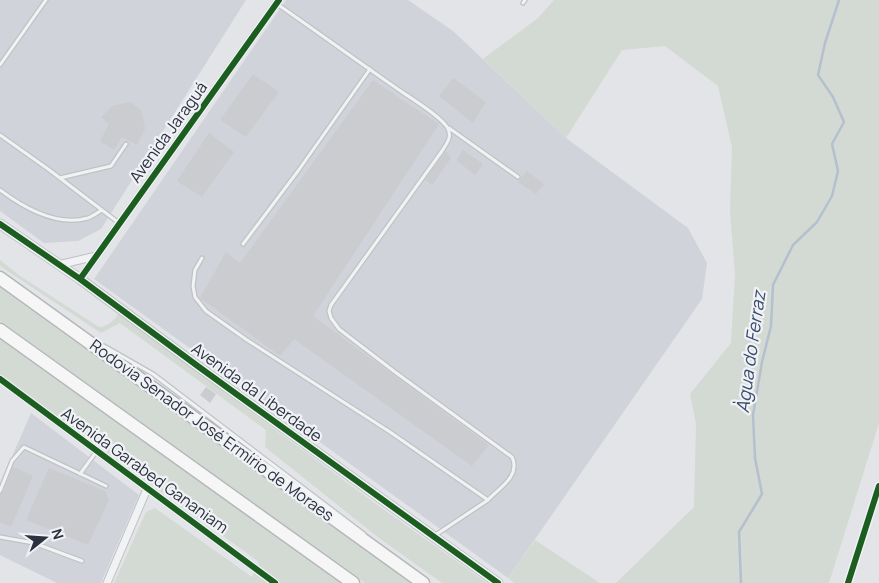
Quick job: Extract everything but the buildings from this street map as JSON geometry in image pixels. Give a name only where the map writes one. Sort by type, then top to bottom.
[{"type":"highway","name":"Rodovia Senador José Ermírio de Moraes","points":[[0,278],[423,583]]},
{"type":"highway","points":[[0,330],[353,583]]},
{"type":"street","name":"Avenida Jaraguá","points":[[80,279],[278,2]]},
{"type":"street","name":"Avenida da Liberdade","points":[[0,224],[80,279],[498,583]]},
{"type":"street","points":[[58,265],[96,256]]},
{"type":"street","name":"Avenida Garabed Gananiam","points":[[0,379],[275,583]]},
{"type":"street","points":[[107,583],[147,489]]},
{"type":"lane","points":[[0,65],[46,0]]},
{"type":"lane","points":[[278,2],[441,120],[450,133],[450,138],[442,151],[330,305],[329,311],[331,318],[339,329],[512,457],[515,464],[512,475],[488,500],[433,537]]},
{"type":"lane","points":[[242,244],[298,171],[370,69]]},
{"type":"lane","points":[[447,127],[518,177]]},
{"type":"lane","points":[[0,135],[60,178],[119,224]]},
{"type":"lane","points":[[60,178],[111,166],[126,144]]},
{"type":"lane","points":[[0,190],[45,216],[78,220],[89,218],[102,210]]},
{"type":"lane","points":[[202,258],[195,270],[193,286],[195,297],[206,311],[247,340],[390,432],[488,500]]},
{"type":"lane","points":[[60,321],[94,340]]},
{"type":"lane","points":[[102,345],[153,374],[218,422],[361,531],[387,557]]},
{"type":"lane","points":[[0,491],[12,461],[24,447],[106,486]]},
{"type":"lane","points":[[80,474],[96,451]]},
{"type":"lane","points":[[0,537],[34,543],[82,561]]},
{"type":"shaded area","points":[[0,0],[246,0],[101,229],[78,241],[44,243],[0,211]]},
{"type":"shaded area","points":[[286,0],[408,0],[453,31],[566,138],[688,228],[707,263],[702,299],[508,578],[94,279]]},
{"type":"shaded area","points":[[554,0],[879,0],[879,423],[829,583],[616,583],[694,507],[696,424],[690,394],[731,343],[735,275],[730,211],[732,147],[718,86],[665,46],[622,50],[566,138],[483,59],[538,18]]},
{"type":"shaded area","points":[[0,260],[20,276],[99,327],[110,323],[118,314],[376,504],[487,583],[442,583],[379,538],[265,447],[266,430],[120,323],[101,333],[0,266]]},
{"type":"shaded area","points":[[0,284],[416,583],[365,583],[0,321]]},
{"type":"shaded area","points":[[0,338],[341,583],[114,583],[146,512],[155,508],[252,577],[259,562],[0,375]]},
{"type":"shaded area","points":[[31,413],[139,495],[101,583],[57,583],[0,555],[0,484]]},
{"type":"shaded area","points":[[535,540],[600,583],[514,583],[508,578]]},
{"type":"waterway","name":"Àgua do Ferraz","points":[[741,583],[739,532],[762,494],[755,458],[753,415],[762,362],[771,326],[773,285],[793,245],[817,222],[832,196],[838,171],[832,144],[844,122],[833,97],[818,75],[825,43],[839,0]]},
{"type":"cycle path","points":[[80,279],[279,0]]},
{"type":"cycle path","points":[[0,224],[80,279],[498,583]]},
{"type":"cycle path","points":[[0,379],[275,583]]},
{"type":"cycle path","points":[[848,583],[879,486]]}]
